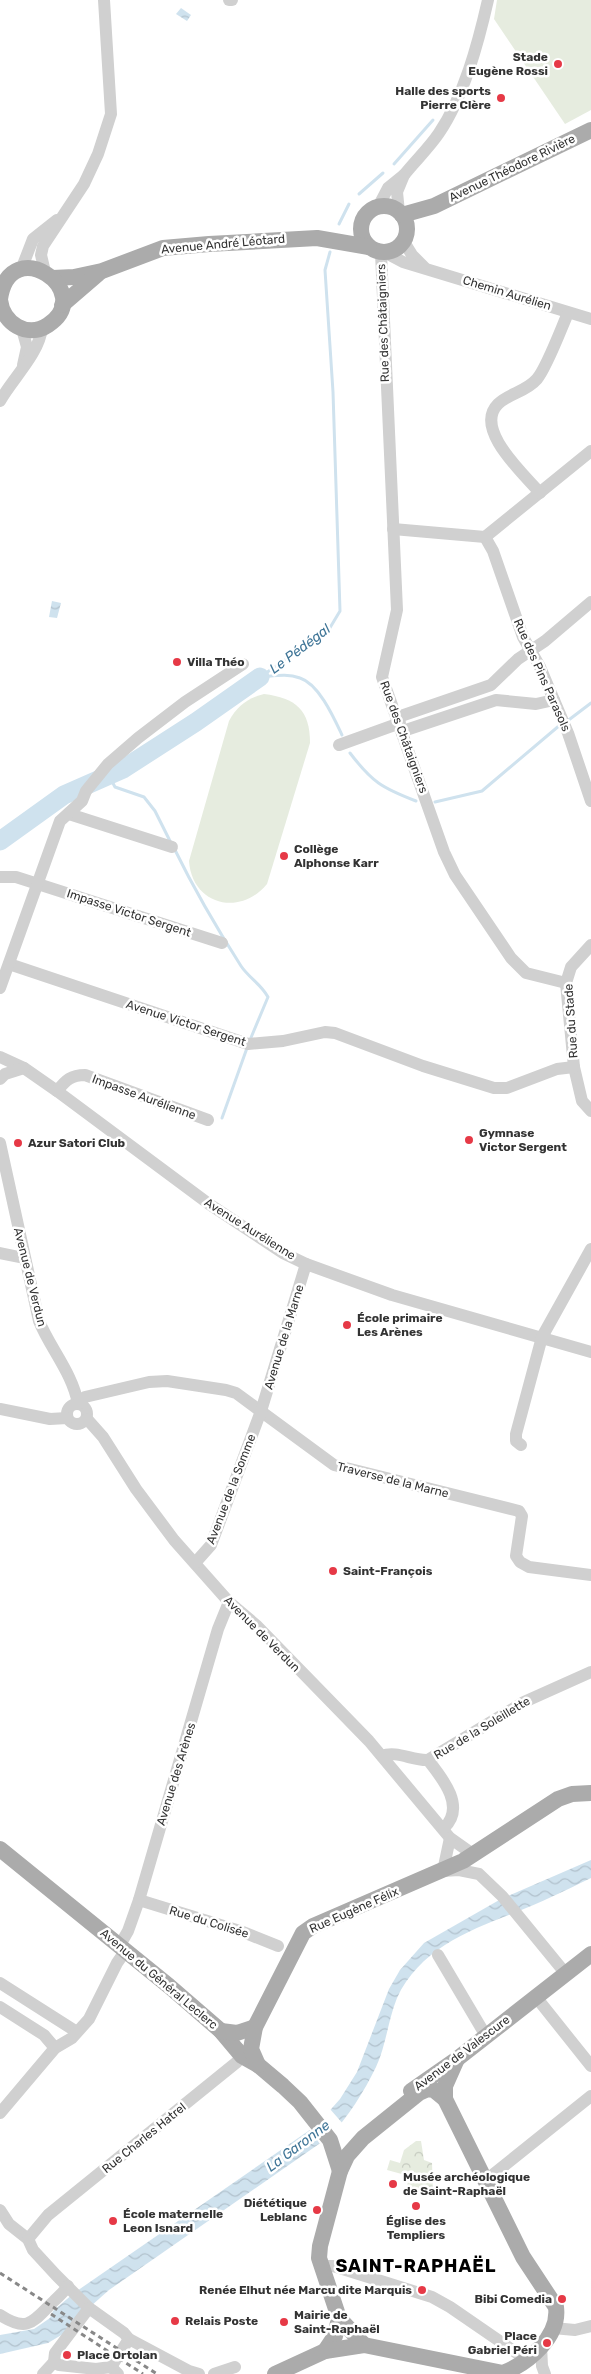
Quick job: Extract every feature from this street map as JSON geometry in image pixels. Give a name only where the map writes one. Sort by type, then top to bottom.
[{"type":"main road","name":"Avenue Théodore Rivière","points":[[403,224],[434,206],[591,130]]},
{"type":"main road","points":[[378,207],[393,208],[403,224],[399,247],[378,251],[361,235],[362,220],[366,214],[378,207]]},
{"type":"main road","name":"Avenue André Léotard","points":[[49,275],[74,277],[102,271],[163,248],[263,240],[317,238],[346,231],[362,220]]},
{"type":"main road","name":"Avenue André Léotard","points":[[317,238],[378,251]]},
{"type":"main road","points":[[28,268],[49,275],[61,290],[62,305],[55,319],[42,328],[32,330],[13,327],[4,315],[0,300],[6,282],[20,270],[28,268]]},
{"type":"main road","name":"Avenue André Léotard","points":[[62,305],[102,271]]},
{"type":"main road","name":"Rue Eugène Félix","points":[[258,2065],[251,2049],[255,2027],[303,1933],[331,1918],[443,1871],[474,1855],[558,1799],[572,1794],[591,1793]]},
{"type":"main road","name":"Avenue du Général Leclerc","points":[[0,1849],[225,2032],[242,2056],[258,2065],[283,2086],[314,2118],[330,2140],[340,2171]]},
{"type":"main road","name":"Avenue de Valescure","points":[[330,2140],[339,2143],[351,2139],[419,2089],[591,1954]]},
{"type":"main road","points":[[225,2032],[244,2032],[255,2027]]},
{"type":"main road","points":[[444,2099],[445,2086],[457,2059]]},
{"type":"main road","points":[[275,2374],[325,2351],[364,2345],[505,2373],[516,2368],[541,2346],[553,2328],[557,2315],[556,2307],[529,2266],[444,2099],[434,2090],[419,2089],[356,2144],[347,2156],[340,2171],[320,2246],[319,2258],[339,2318],[364,2345]]},
{"type":"main road","points":[[325,2351],[335,2336],[339,2318]]},
{"type":"street","points":[[49,275],[41,255],[43,246],[73,204],[91,169],[111,114],[104,0]]},
{"type":"street","points":[[378,207],[388,188],[404,175],[438,135],[448,118],[473,59],[488,0]]},
{"type":"street","points":[[404,175],[397,192],[403,224],[412,255],[424,267]]},
{"type":"street","points":[[20,270],[33,240],[63,216]]},
{"type":"street","name":"Chemin Aurélien","points":[[378,251],[403,262],[591,319]]},
{"type":"street","name":"Rue des Châtaigniers","points":[[378,251],[397,610],[382,677],[444,852],[455,875],[511,958],[526,973],[566,983]]},
{"type":"street","points":[[540,493],[499,445],[491,428],[491,413],[498,403],[526,389],[538,378],[568,313]]},
{"type":"street","points":[[13,327],[27,347],[24,365]]},
{"type":"street","points":[[0,401],[37,348],[42,328]]},
{"type":"street","points":[[393,529],[485,537],[591,451]]},
{"type":"street","name":"Rue des Pins Parasols","points":[[485,537],[493,551],[523,637],[568,733],[591,801]]},
{"type":"street","points":[[339,745],[400,724],[491,684],[591,602]]},
{"type":"street","points":[[0,988],[60,821],[69,814],[102,771],[138,738],[185,702],[243,664]]},
{"type":"street","points":[[491,684],[496,700]]},
{"type":"street","points":[[400,724],[496,700],[536,704],[554,700]]},
{"type":"street","points":[[69,814],[172,847]]},
{"type":"street","name":"Impasse Victor Sergent","points":[[0,877],[16,876],[222,943]]},
{"type":"street","name":"Rue du Stade","points":[[423,1066],[494,1088],[507,1088],[557,1069],[574,1067],[566,983],[571,967],[591,945]]},
{"type":"street","name":"Avenue Victor Sergent","points":[[9,964],[248,1044],[283,1041],[325,1032],[335,1033],[423,1066]]},
{"type":"street","name":"Avenue Aurélienne","points":[[0,1057],[24,1068],[209,1204],[283,1253],[306,1264],[392,1295],[591,1352]]},
{"type":"street","points":[[574,1067],[582,1101],[591,1111]]},
{"type":"street","points":[[0,1079],[5,1074],[24,1068]]},
{"type":"street","name":"Impasse Aurélienne","points":[[57,1091],[66,1080],[74,1075],[85,1075],[208,1120]]},
{"type":"street","name":"Avenue de Verdun","points":[[0,1142],[39,1321],[46,1338],[74,1388],[78,1404]]},
{"type":"street","points":[[521,1445],[516,1441],[516,1434],[542,1337],[591,1249]]},
{"type":"street","points":[[0,1253],[24,1258]]},
{"type":"street","name":"Avenue de la Marne","points":[[261,1411],[306,1264]]},
{"type":"street","name":"Traverse de la Marne","points":[[78,1404],[85,1397],[149,1382],[167,1380],[236,1392],[334,1465],[519,1511],[522,1516],[516,1556],[520,1562],[529,1567],[591,1575]]},
{"type":"street","points":[[0,1409],[50,1419],[67,1418],[77,1425],[87,1419],[87,1411],[78,1404],[71,1406],[68,1409],[67,1418]]},
{"type":"street","name":"Avenue de la Somme","points":[[195,1563],[211,1545],[261,1411]]},
{"type":"street","name":"Avenue de Verdun","points":[[87,1419],[103,1437],[136,1489],[174,1540],[230,1602],[256,1625],[382,1756],[447,1833],[474,1855]]},
{"type":"street","name":"Avenue des Arènes","points":[[0,2113],[55,2048],[65,2044],[90,2019],[117,1963],[139,1900],[220,1623],[230,1602]]},
{"type":"street","name":"Rue de la Soleillette","points":[[428,1760],[524,1702],[591,1672]]},
{"type":"street","points":[[382,1756],[388,1754],[419,1761],[428,1760],[448,1788],[452,1798],[452,1818],[447,1833],[443,1871],[459,1870],[479,1874],[502,1896],[566,1974]]},
{"type":"street","name":"Rue du Colisée","points":[[139,1900],[243,1932],[278,1946]]},
{"type":"street","points":[[438,1955],[486,2036]]},
{"type":"street","points":[[0,1983],[77,2032]]},
{"type":"street","points":[[536,1997],[591,2066]]},
{"type":"street","points":[[0,2007],[44,2035],[55,2048]]},
{"type":"street","name":"Rue Charles Hatrel","points":[[28,2239],[48,2215],[242,2056]]},
{"type":"street","points":[[485,2181],[591,2096]]},
{"type":"street","points":[[0,2210],[9,2224],[28,2239],[32,2250],[68,2290],[89,2308],[124,2333],[128,2339],[189,2371],[199,2374]]},
{"type":"street","points":[[322,2266],[333,2266],[423,2292],[450,2307],[526,2360]]},
{"type":"street","points":[[0,2315],[10,2321],[25,2324],[41,2316],[68,2290]]},
{"type":"street","points":[[43,2374],[54,2362],[55,2353],[89,2308]]},
{"type":"street","points":[[553,2328],[575,2330],[591,2326]]},
{"type":"street","points":[[54,2362],[59,2365],[115,2370],[128,2339]]},
{"type":"street","points":[[541,2346],[542,2366],[545,2374]]},
{"type":"street","points":[[214,2374],[234,2367]]},
{"type":"green space","name":"Stade Eugène Rossi","points":[[497,0],[591,0],[591,110],[565,124],[494,19]]},
{"type":"green space","points":[[264,694],[285,699],[299,708],[307,722],[310,743],[267,884],[256,894],[244,901],[231,903],[219,901],[208,896],[199,888],[192,876],[189,861],[229,721],[244,703]]},
{"type":"green space","points":[[416,2141],[421,2141],[424,2160],[432,2163],[433,2194],[407,2186],[409,2176],[387,2170],[390,2160],[400,2163],[404,2150]]},
{"type":"water","points":[[181,8],[191,15],[187,21],[176,14]]},
{"type":"water","points":[[52,601],[61,603],[57,618],[49,617]]},
{"type":"water","name":"La Garonne","points":[[591,1860],[591,1878],[463,1935],[432,1954],[418,1967],[406,1981],[397,1998],[376,2067],[349,2113],[329,2137],[109,2290],[63,2334],[48,2343],[0,2354],[0,2335],[34,2329],[50,2318],[53,2311],[74,2293],[317,2125],[340,2099],[357,2072],[389,1989],[400,1970],[424,1943],[501,1899]]},
{"type":"pier","points":[[330,2109],[344,2125],[331,2139],[320,2144],[309,2129]]},
{"type":"waterway","name":"Le Pédégal","points":[[394,164],[433,120]]},
{"type":"waterway","name":"Le Pédégal","points":[[359,194],[383,173]]},
{"type":"waterway","name":"Le Pédégal","points":[[339,224],[349,204]]},
{"type":"waterway","name":"Le Pédégal","points":[[260,677],[328,631],[340,611],[333,392],[325,270],[330,252]]},
{"type":"waterway","points":[[260,677],[280,675],[307,681],[320,694],[342,735]]},
{"type":"waterway","name":"Le Pédégal","points":[[0,841],[64,795],[123,769],[196,722],[260,677]]},
{"type":"waterway","points":[[566,722],[591,703]]},
{"type":"waterway","points":[[435,802],[482,791],[560,725]]},
{"type":"waterway","points":[[350,753],[372,778],[386,788],[416,801]]},
{"type":"waterway","points":[[109,776],[115,787],[144,797],[155,811],[171,843]]},
{"type":"waterway","points":[[174,848],[197,893],[232,951],[244,970],[268,997],[250,1040]]},
{"type":"waterway","points":[[222,1118],[247,1048]]},
{"type":"railway","points":[[0,2273],[157,2374]]},
{"type":"railway","points":[[51,2314],[143,2374]]},
{"type":"place","name":"Stade Eugène Rossi","points":[[558,64]]},
{"type":"place","name":"Halle des sports Pierre Clère","points":[[501,98]]},
{"type":"place","name":"Villa Théo","points":[[177,662]]},
{"type":"place","name":"Collège Alphonse Karr","points":[[284,856]]},
{"type":"place","name":"Gymnase Victor Sergent","points":[[469,1140]]},
{"type":"place","name":"Azur Satori Club","points":[[18,1143]]},
{"type":"place","name":"École primaire Les Arènes","points":[[347,1325]]},
{"type":"place","name":"Saint-François","points":[[333,1571]]},
{"type":"place","name":"Musée archéologique de Saint-Raphaël","points":[[393,2184]]},
{"type":"place","name":"Église des Templiers","points":[[416,2206]]},
{"type":"place","name":"Diététique Leblanc","points":[[317,2210]]},
{"type":"place","name":"École maternelle Leon Isnard","points":[[113,2221]]},
{"type":"place","name":"Renée Elhut née Marcu dite Marquis","points":[[422,2290]]},
{"type":"place","name":"Bibi Comedia","points":[[562,2299]]},
{"type":"place","name":"Relais Poste","points":[[175,2321]]},
{"type":"place","name":"Mairie de Saint-Raphaël","points":[[284,2322]]},
{"type":"place","name":"Place Gabriel Péri","points":[[547,2343]]},
{"type":"place","name":"Place Ortolan","points":[[67,2355]]},
{"type":"district","name":"SAINT-RAPHAËL","points":[[416,2266]]}]
